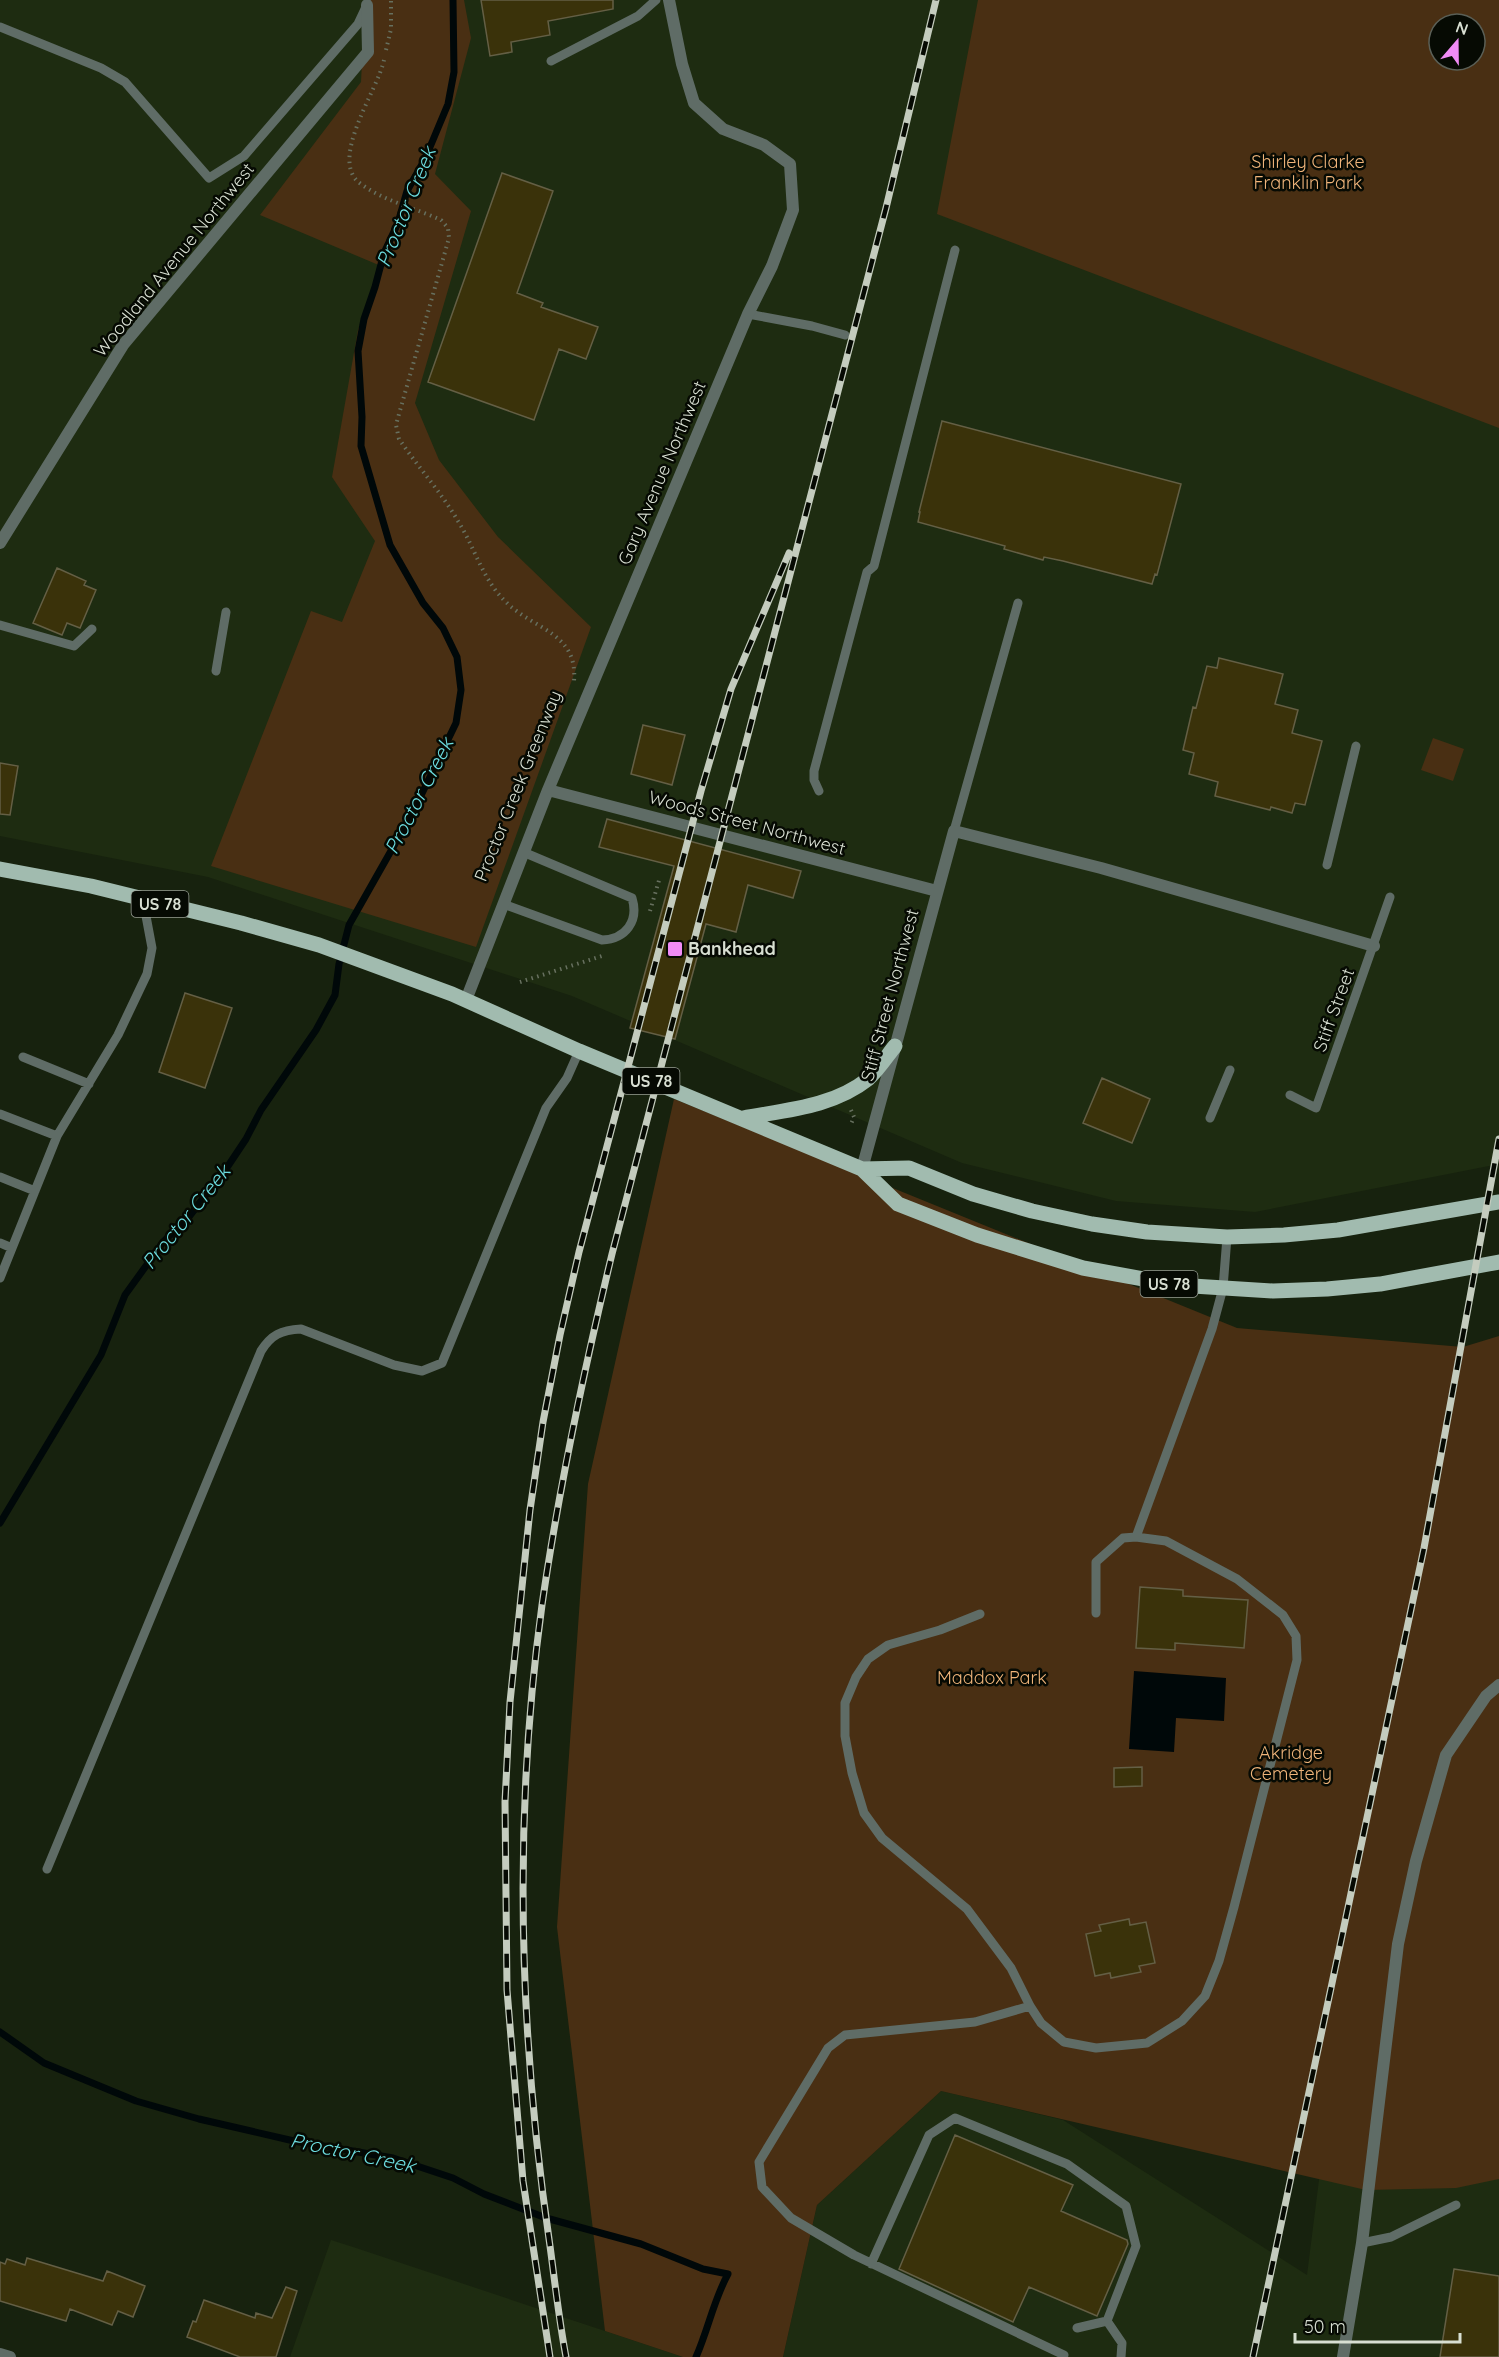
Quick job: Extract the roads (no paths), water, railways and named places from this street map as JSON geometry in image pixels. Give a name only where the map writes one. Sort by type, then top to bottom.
[{"type":"main road","name":"US 78","points":[[0,869],[91,886],[242,923],[319,945],[466,1000],[579,1051],[862,1169],[898,1203],[1029,1252],[1083,1268],[1177,1285],[1273,1291],[1380,1284],[1499,1262]]},
{"type":"main road","points":[[743,1118],[814,1105],[845,1094],[869,1078],[895,1046]]},
{"type":"main road","name":"US 78","points":[[862,1169],[909,1168],[973,1194],[1032,1211],[1092,1224],[1147,1232],[1227,1237],[1338,1230],[1499,1202]]},
{"type":"street","name":"Gary Avenue Northwest","points":[[466,1000],[548,790],[748,314],[772,266],[793,210],[790,164],[764,145],[723,129],[694,103],[682,64],[669,0]]},
{"type":"street","name":"Woodland Avenue Northwest","points":[[0,543],[123,345],[368,52],[365,2]]},
{"type":"street","name":"Woods Street Northwest","points":[[548,790],[937,891]]},
{"type":"street","name":"Stiff Street Northwest","points":[[862,1169],[954,831]]},
{"type":"street","points":[[954,831],[1101,868],[1374,946]]},
{"type":"street","points":[[1343,2357],[1362,2243],[1398,1944],[1416,1861],[1446,1755],[1486,1696],[1499,1685]]},
{"type":"street","points":[[0,2354],[10,2357]]},
{"type":"lane","points":[[551,61],[638,16],[656,0]]},
{"type":"lane","points":[[0,27],[101,68],[124,82],[209,178],[244,156],[358,24],[365,2]]},
{"type":"lane","points":[[819,791],[814,780],[814,771],[867,572],[874,566],[955,250]]},
{"type":"lane","points":[[748,314],[812,326],[845,335]]},
{"type":"lane","points":[[954,831],[1018,603]]},
{"type":"lane","points":[[216,671],[226,612]]},
{"type":"lane","points":[[0,625],[74,646],[92,629]]},
{"type":"lane","points":[[1327,865],[1356,746]]},
{"type":"lane","points":[[503,904],[602,940],[614,940],[624,935],[630,925],[635,908],[632,898],[524,852]]},
{"type":"lane","name":"Stiff Street","points":[[1290,1095],[1316,1108],[1390,897]]},
{"type":"lane","points":[[0,1278],[57,1136],[118,1035],[147,974],[152,948],[143,900]]},
{"type":"lane","points":[[47,1869],[261,1351],[268,1339],[288,1330],[301,1329],[394,1365],[422,1371],[442,1363],[546,1108],[567,1078],[579,1051]]},
{"type":"lane","points":[[23,1057],[88,1084]]},
{"type":"lane","points":[[1210,1118],[1230,1070]]},
{"type":"lane","points":[[0,1114],[57,1136]]},
{"type":"lane","points":[[0,1177],[35,1191]]},
{"type":"lane","points":[[1136,1536],[1212,1329],[1223,1288],[1227,1237]]},
{"type":"lane","points":[[0,1243],[12,1248]]},
{"type":"lane","points":[[980,1614],[940,1630],[888,1645],[868,1659],[856,1677],[845,1703],[845,1736],[852,1773],[864,1813],[882,1838],[967,1909],[1011,1968],[1041,2023],[1064,2042],[1096,2048],[1147,2043],[1182,2021],[1205,1996],[1219,1961],[1234,1907],[1297,1660],[1296,1636],[1283,1615],[1237,1579],[1166,1541],[1136,1536],[1123,1538],[1095,1562],[1096,1613]]},
{"type":"lane","points":[[1030,2006],[975,2022],[845,2035],[828,2048],[759,2162],[762,2187],[791,2218],[871,2264],[1064,2355]]},
{"type":"lane","points":[[871,2264],[929,2134],[955,2118],[1067,2164],[1126,2206],[1136,2246],[1107,2321]]},
{"type":"lane","points":[[1362,2243],[1391,2237],[1456,2205]]},
{"type":"lane","points":[[1077,2328],[1107,2321]]},
{"type":"lane","points":[[1107,2321],[1122,2343],[1121,2357]]},
{"type":"waterway","name":"Proctor Creek","points":[[0,1523],[101,1355],[125,1295],[164,1241],[188,1218],[228,1166],[246,1139],[261,1110],[316,1030],[335,995],[339,964],[349,925],[413,812],[456,723],[461,690],[457,657],[443,628],[423,603],[390,545],[361,446],[362,417],[358,351],[364,319],[384,253],[398,223],[407,191],[425,159],[448,104],[454,72],[453,0]]},
{"type":"waterway","name":"Proctor Creek","points":[[0,2032],[44,2063],[136,2101],[199,2119],[294,2141],[393,2158],[453,2178],[484,2194],[546,2218],[641,2244],[703,2269],[728,2274],[696,2357]]},
{"type":"railway","points":[[566,2357],[540,2167],[526,2006],[524,1845],[527,1765],[542,1605],[573,1429],[612,1254],[886,208],[936,0]]},
{"type":"railway","points":[[550,2357],[523,2181],[507,1990],[505,1802],[510,1702],[530,1510],[543,1422],[579,1252],[701,791],[731,689],[789,553]]},
{"type":"railway","points":[[1253,2357],[1424,1548],[1499,1139]]},
{"type":"place","name":"Bankhead","points":[[675,949]]},
{"type":"park label","name":"Shirley Clarke Franklin Park","points":[[1308,172]]},
{"type":"park label","name":"Maddox Park","points":[[992,1678]]},
{"type":"park label","name":"Akridge Cemetery","points":[[1291,1763]]}]
